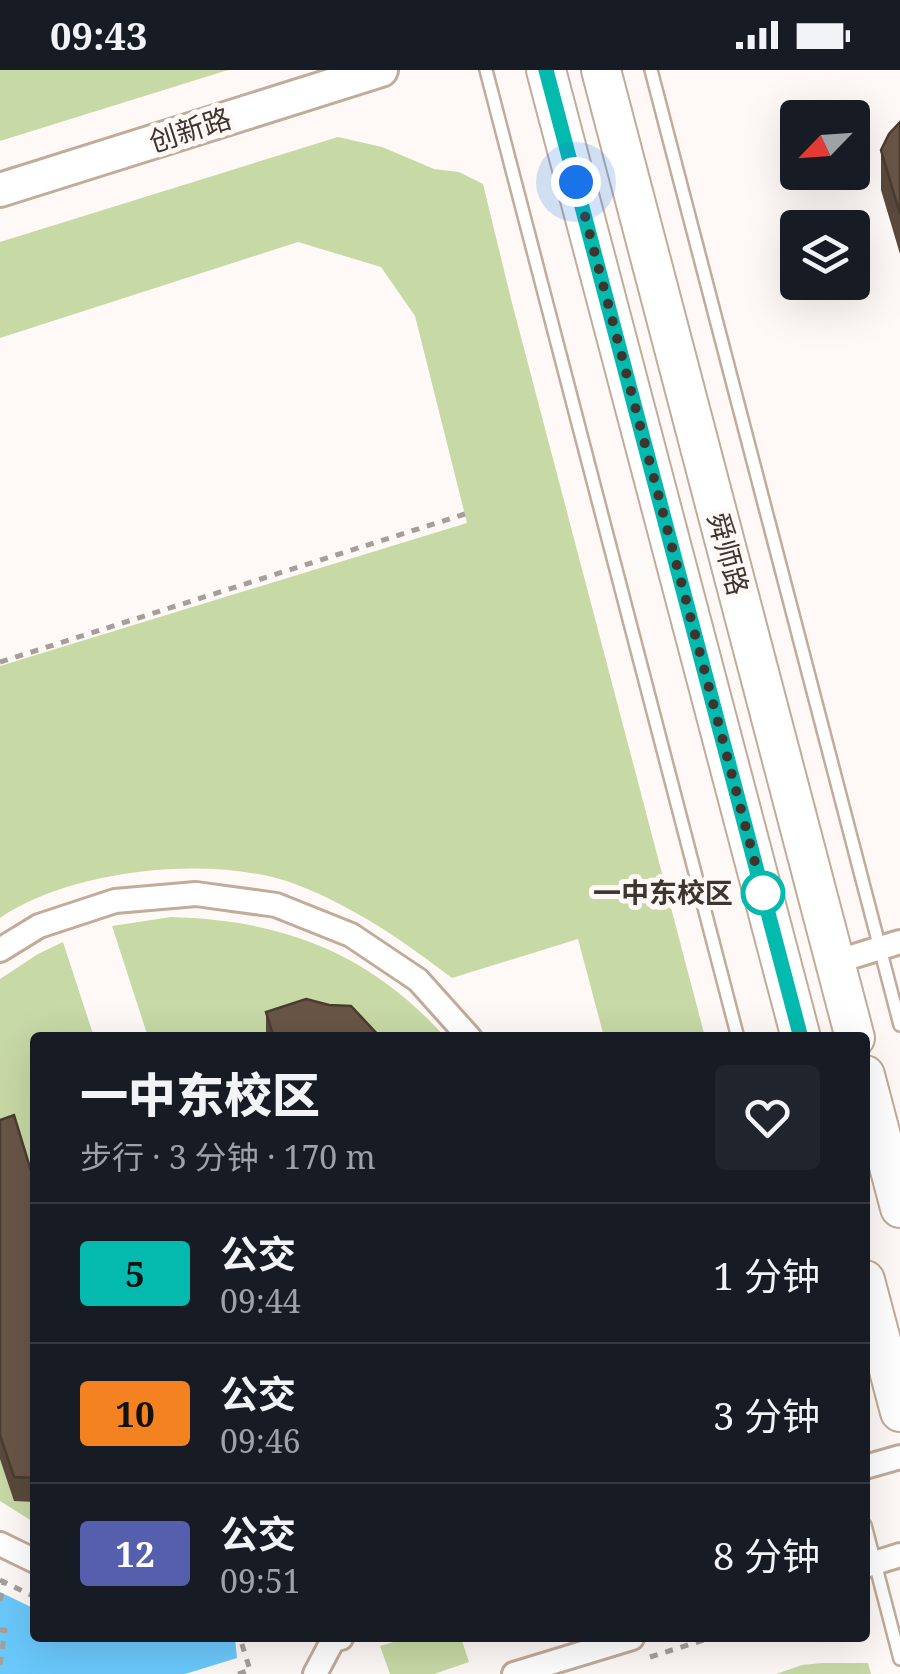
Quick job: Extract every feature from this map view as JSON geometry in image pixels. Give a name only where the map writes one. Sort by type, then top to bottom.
[{"type":"main road","name":"创新路","points":[[0,190],[381,70]]},
{"type":"main road","name":"舜师路","points":[[546,70],[799,1032]]},
{"type":"main road","name":"舜师路","points":[[601,70],[853,1032]]},
{"type":"main road","points":[[870,1094],[900,1208]]},
{"type":"main road","points":[[870,1299],[900,1412]]},
{"type":"street","points":[[0,950],[39,926],[115,901],[196,894],[276,905],[351,934],[418,980],[465,1032]]},
{"type":"street","points":[[835,962],[900,942]]},
{"type":"street","points":[[870,1466],[900,1457]]},
{"type":"street","points":[[0,1544],[30,1559]]},
{"type":"street","points":[[870,1564],[900,1555]]},
{"type":"street","points":[[315,1674],[332,1642]]},
{"type":"street","points":[[514,1674],[619,1642]]},
{"type":"lane","points":[[486,70],[736,1032]]},
{"type":"lane","points":[[652,70],[900,1026]]},
{"type":"lane","points":[[870,1543],[900,1659]]},
{"type":"path","points":[[0,662],[465,514]]},
{"type":"path","points":[[0,1601],[2,1580],[30,1594]]},
{"type":"path","points":[[0,1630],[5,1630],[0,1666]]},
{"type":"path","points":[[238,1674],[250,1672],[241,1642]]},
{"type":"green space","points":[[0,70],[228,70],[0,141]]},
{"type":"green space","points":[[338,137],[382,147],[434,169],[459,172],[483,184],[704,1032],[603,1032],[578,939],[452,978],[357,913],[295,884],[262,875],[225,870],[144,871],[65,888],[0,918],[0,666],[467,523],[415,316],[381,267],[298,242],[0,338],[0,242]]},
{"type":"green space","points":[[171,917],[251,925],[287,934],[355,963],[386,983],[440,1032],[146,1032],[112,926]]},
{"type":"green space","points":[[63,942],[92,1032],[30,1032],[30,1520],[0,1501],[0,979]]},
{"type":"green space","points":[[394,1642],[462,1642],[469,1662],[434,1674],[390,1674],[380,1646]]},
{"type":"green space","points":[[822,1663],[868,1663],[871,1674],[776,1674]]},
{"type":"water","points":[[0,1592],[30,1607],[30,1642],[235,1642],[237,1658],[185,1674],[0,1674]]},
{"type":"building","points":[[900,122],[900,214],[881,150]]},
{"type":"building","points":[[306,999],[351,1006],[375,1032],[272,1032],[266,1012]]},
{"type":"building","points":[[14,1115],[30,1168],[30,1478],[14,1477],[0,1435],[0,1120]]},
{"type":"bus line","name":"5","points":[[546,70],[799,1032]]},
{"type":"place","name":"一中东校区","points":[[763,893]]},
{"type":"route","points":[[576,182],[763,893]]}]
